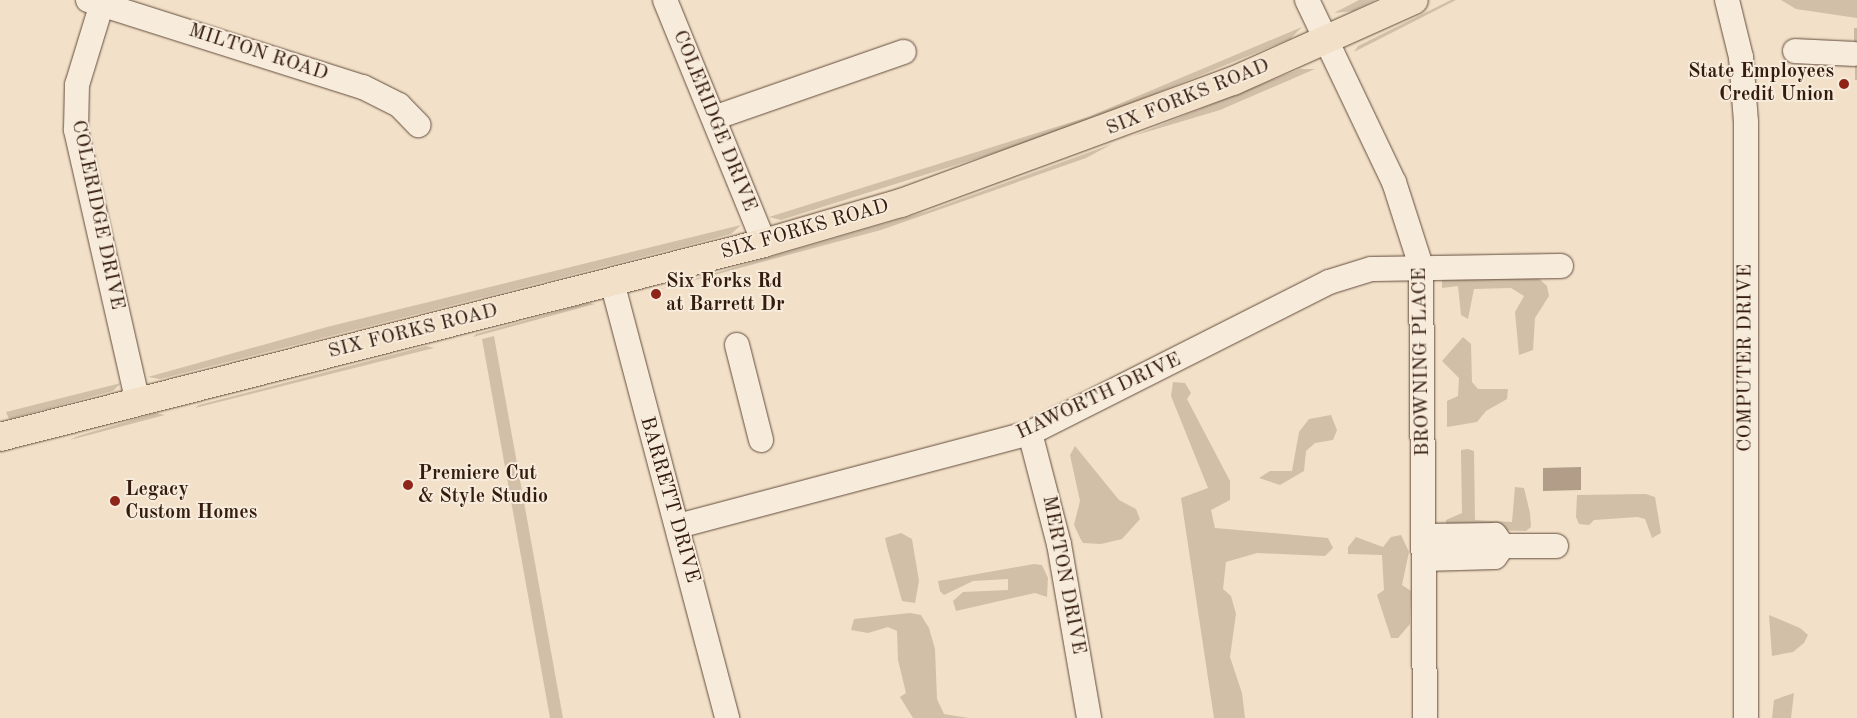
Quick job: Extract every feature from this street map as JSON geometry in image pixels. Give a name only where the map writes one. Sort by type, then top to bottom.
[{"type":"main road","name":"SIX FORKS ROAD","points":[[0,437],[764,243],[1022,162],[1328,40],[1414,0]]},
{"type":"street","name":"COLERIDGE DRIVE","points":[[666,0],[764,243]]},
{"type":"street","name":"BROWNING PLACE","points":[[1307,0],[1328,40],[1394,182],[1421,266],[1425,718]]},
{"type":"street","name":"COMPUTER DRIVE","points":[[1727,0],[1741,57],[1746,122],[1746,718]]},
{"type":"street","name":"COLERIDGE DRIVE","points":[[98,1],[77,85],[76,130],[138,402]]},
{"type":"street","name":"MILTON ROAD","points":[[98,1],[358,85],[397,104],[418,125]]},
{"type":"street","points":[[1813,50],[1854,54]]},
{"type":"street","points":[[714,118],[904,52]]},
{"type":"street","name":"HAWORTH DRIVE","points":[[678,526],[1030,433],[1329,282],[1371,269],[1421,266],[1561,266]]},
{"type":"street","name":"BARRETT DRIVE","points":[[612,282],[678,526],[727,718]]},
{"type":"street","points":[[737,345],[761,440]]},
{"type":"street","name":"MERTON DRIVE","points":[[1030,433],[1059,544],[1089,718]]},
{"type":"street","points":[[1424,547],[1495,557],[1503,546],[1556,546]]},
{"type":"shaded area","points":[[1359,0],[1375,0],[1353,11],[1334,13]]},
{"type":"shaded area","points":[[1451,0],[1456,0],[1354,52],[1358,46]]},
{"type":"shaded area","points":[[1781,0],[1857,0],[1857,18],[1796,9]]},
{"type":"shaded area","points":[[1302,27],[1290,39],[1058,133],[781,220],[769,217],[1088,117]]},
{"type":"shaded area","points":[[1300,69],[1315,69],[1220,110],[1133,136]]},
{"type":"shaded area","points":[[1112,144],[1086,158],[881,230],[643,294],[928,211]]},
{"type":"shaded area","points":[[741,225],[731,234],[705,241],[160,379],[148,377],[327,327]]},
{"type":"shaded area","points":[[1538,278],[1547,286],[1549,296],[1535,318],[1533,350],[1519,355],[1515,312],[1524,296],[1511,288],[1474,289],[1468,319],[1461,315],[1458,286],[1442,288],[1442,279]]},
{"type":"shaded area","points":[[588,303],[595,304],[473,337],[476,334]]},
{"type":"shaded area","points":[[494,336],[563,718],[550,718],[482,339]]},
{"type":"shaded area","points":[[1463,337],[1471,344],[1472,382],[1478,389],[1508,389],[1507,399],[1486,411],[1477,422],[1447,427],[1447,401],[1458,396],[1459,378],[1442,361]]},
{"type":"shaded area","points":[[426,346],[434,348],[195,408],[199,405]]},
{"type":"shaded area","points":[[1173,382],[1185,383],[1191,393],[1187,399],[1230,481],[1230,500],[1211,510],[1215,528],[1328,538],[1333,548],[1325,556],[1257,553],[1226,562],[1223,589],[1231,596],[1236,614],[1230,657],[1242,693],[1245,718],[1214,718],[1181,498],[1208,488],[1171,396]]},
{"type":"shaded area","points":[[121,383],[113,391],[9,419],[6,412]]},
{"type":"shaded area","points":[[156,413],[165,415],[70,440],[78,436]]},
{"type":"shaded area","points":[[1331,415],[1337,430],[1333,440],[1315,443],[1306,451],[1304,471],[1280,485],[1259,478],[1270,471],[1292,471],[1299,432],[1309,419]]},
{"type":"shaded area","points":[[1075,446],[1119,500],[1136,509],[1140,519],[1122,539],[1101,544],[1083,543],[1080,538],[1074,525],[1080,501],[1070,455]]},
{"type":"shaded area","points":[[1468,449],[1474,451],[1475,520],[1512,522],[1515,487],[1524,488],[1531,527],[1526,531],[1446,529],[1446,520],[1462,513],[1461,450]]},
{"type":"shaded area","points":[[1581,467],[1581,490],[1543,491],[1543,468]]},
{"type":"shaded area","points":[[1646,494],[1655,497],[1661,533],[1652,538],[1645,519],[1638,517],[1594,520],[1589,525],[1579,524],[1576,517],[1577,495]]},
{"type":"shaded area","points":[[901,533],[912,539],[919,581],[915,603],[902,601],[885,538]]},
{"type":"shaded area","points":[[1401,535],[1409,552],[1402,585],[1411,591],[1410,624],[1398,638],[1391,638],[1377,595],[1384,590],[1382,555],[1348,554],[1348,547],[1356,537],[1383,547],[1391,537]]},
{"type":"shaded area","points":[[1034,564],[1042,565],[1048,578],[1047,597],[1035,593],[956,611],[953,601],[963,592],[1008,590],[1008,579],[973,581],[944,595],[940,591],[938,581]]},
{"type":"shaded area","points":[[910,613],[921,615],[929,628],[935,649],[937,699],[944,714],[969,718],[913,718],[900,697],[906,693],[898,660],[897,631],[888,627],[868,633],[851,630],[854,619]]},
{"type":"shaded area","points":[[1769,615],[1800,628],[1808,635],[1804,643],[1793,652],[1772,656]]},
{"type":"shaded area","points":[[1794,693],[1791,718],[1772,718],[1774,700]]},
{"type":"place","name":"State Employees Credit Union","points":[[1844,84]]},
{"type":"place","name":"Six Forks Rd at Barrett Dr","points":[[656,294]]},
{"type":"place","name":"Premiere Cut & Style Studio","points":[[408,485]]},
{"type":"place","name":"Legacy Custom Homes","points":[[115,501]]}]
